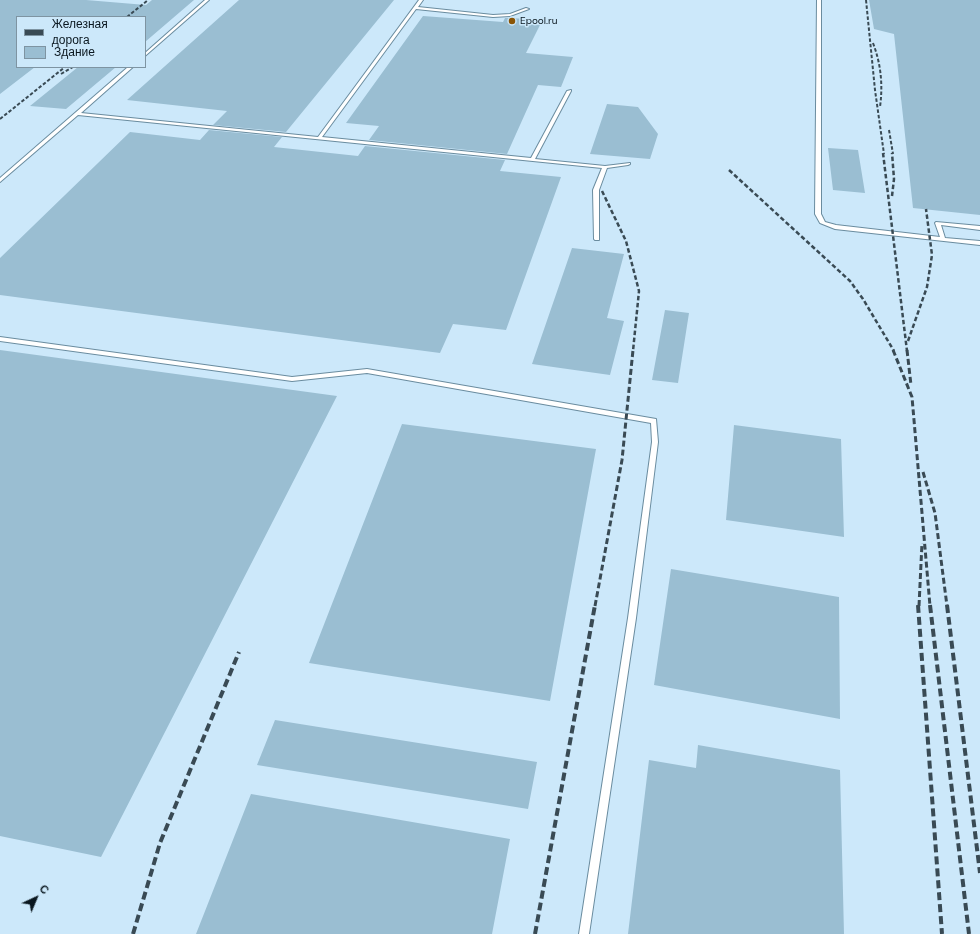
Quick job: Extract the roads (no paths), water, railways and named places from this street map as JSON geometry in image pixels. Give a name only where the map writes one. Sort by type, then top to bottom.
[{"type":"lane","points":[[146,54],[206,0]]},
{"type":"lane","points":[[319,138],[421,0]]},
{"type":"lane","points":[[819,0],[818,214],[823,224],[835,227],[980,243]]},
{"type":"lane","points":[[415,8],[493,16],[510,15],[527,9]]},
{"type":"lane","points":[[0,181],[130,68]]},
{"type":"lane","points":[[532,160],[569,91]]},
{"type":"lane","points":[[78,114],[605,167],[628,164]]},
{"type":"lane","points":[[597,239],[596,190],[605,167]]},
{"type":"lane","points":[[942,239],[938,223],[980,228]]},
{"type":"lane","points":[[0,339],[292,379],[367,371],[654,421],[655,442],[632,618],[584,934]]},
{"type":"railway","points":[[128,16],[148,0]]},
{"type":"railway","points":[[866,0],[875,90],[884,154]]},
{"type":"railway","points":[[873,43],[881,75],[880,107]]},
{"type":"railway","points":[[0,119],[64,68]]},
{"type":"railway","points":[[61,74],[71,68]]},
{"type":"railway","points":[[889,130],[893,154]]},
{"type":"railway","points":[[883,153],[907,351]]},
{"type":"railway","points":[[892,153],[894,179],[892,196]]},
{"type":"railway","points":[[729,170],[850,281],[863,299],[894,351]]},
{"type":"railway","points":[[602,191],[626,241],[639,291],[633,351]]},
{"type":"railway","points":[[908,341],[927,287],[932,255],[926,209]]},
{"type":"railway","points":[[595,606],[622,460],[633,350]]},
{"type":"railway","points":[[893,350],[912,397],[930,606]]},
{"type":"railway","points":[[907,350],[911,385]]},
{"type":"railway","points":[[923,472],[935,513],[947,606]]},
{"type":"railway","points":[[919,606],[922,543]]},
{"type":"railway","points":[[535,934],[595,605]]},
{"type":"railway","points":[[918,605],[942,934]]},
{"type":"railway","points":[[930,605],[969,934]]},
{"type":"railway","points":[[947,605],[980,873]]},
{"type":"railway","points":[[133,934],[160,843],[239,652]]},
{"type":"place","name":"Epool.ru","points":[[512,21]]}]
